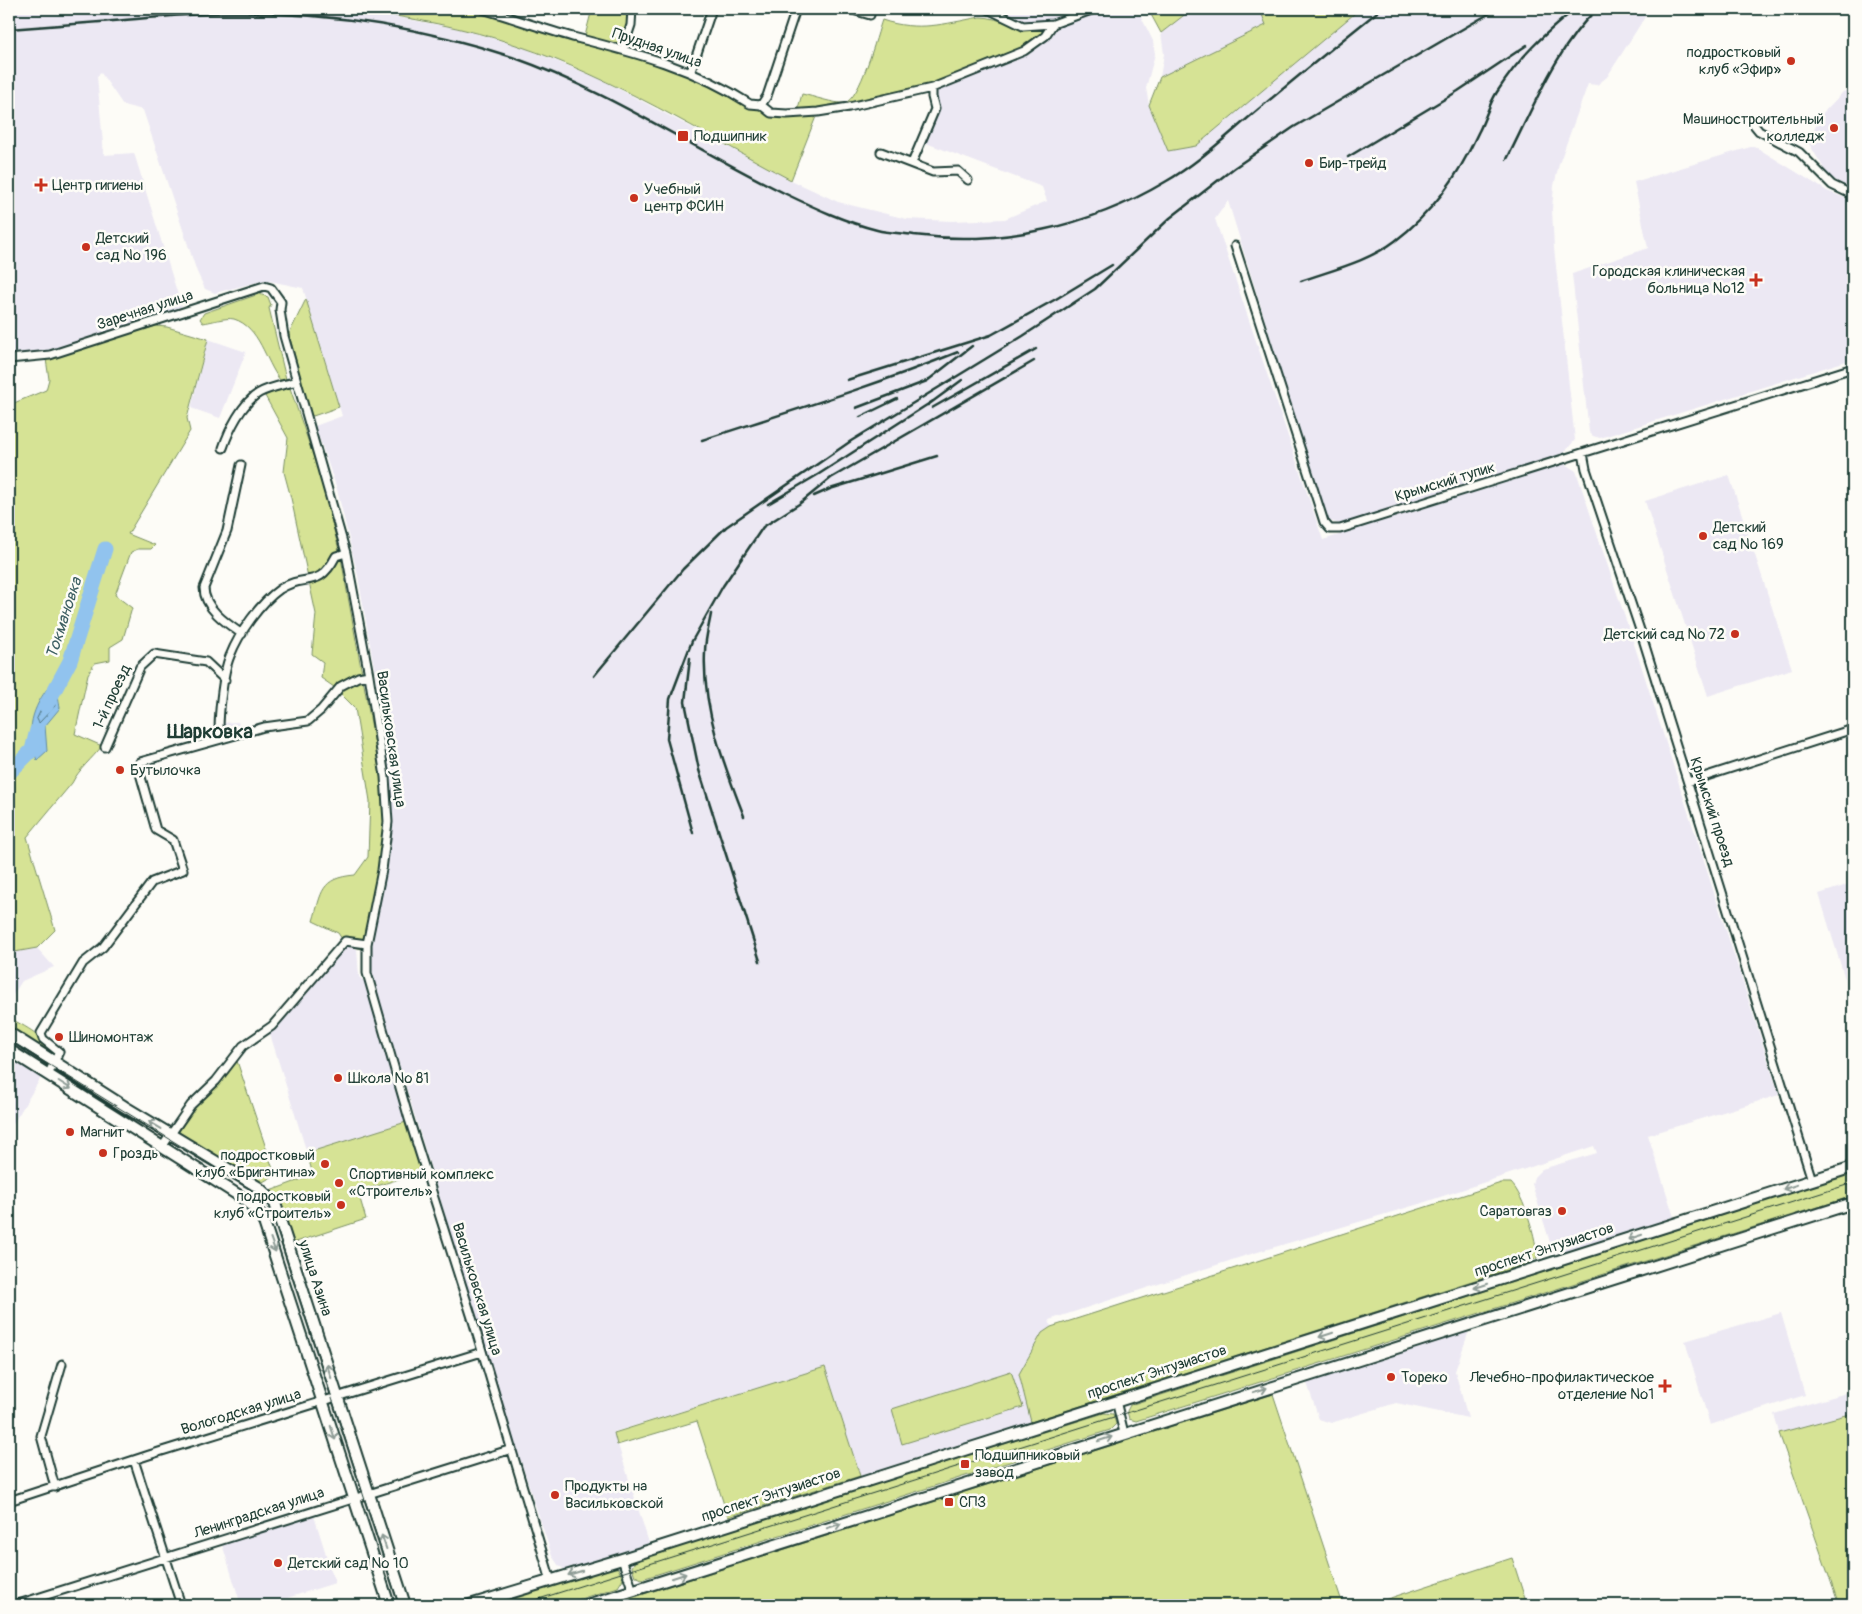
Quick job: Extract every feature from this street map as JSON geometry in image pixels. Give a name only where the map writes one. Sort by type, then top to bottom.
[{"type":"main road","name":"улица Азина","points":[[9,1033],[258,1187],[275,1204],[405,1605]]},
{"type":"main road","name":"улица Азина","points":[[9,1050],[246,1200],[262,1216],[389,1605]]},
{"type":"main road","name":"проспект Энтузиастов","points":[[470,1605],[622,1559],[1853,1167]]},
{"type":"main road","points":[[587,1605],[1853,1203]]},
{"type":"street","name":"Прудная улица","points":[[482,9],[623,49],[691,71],[750,104],[761,105],[771,113],[787,114],[849,107],[932,88],[1024,51],[1045,36],[1053,24]]},
{"type":"street","points":[[623,49],[631,25],[632,9]]},
{"type":"street","points":[[691,71],[712,9]]},
{"type":"street","points":[[761,105],[768,96],[796,9]]},
{"type":"street","points":[[849,9],[870,15]]},
{"type":"street","points":[[988,9],[1023,26],[1053,24],[1094,9]]},
{"type":"street","points":[[912,163],[935,109],[932,88]]},
{"type":"street","points":[[1750,120],[1759,131],[1799,152],[1832,185],[1853,194]]},
{"type":"street","points":[[881,152],[933,172],[958,171],[968,180]]},
{"type":"street","name":"Крымский тупик","points":[[1235,246],[1324,522],[1330,529],[1340,529],[1853,368]]},
{"type":"street","name":"Заречная улица","points":[[9,359],[50,355],[264,286],[270,288],[281,302]]},
{"type":"street","name":"Васильковская улица","points":[[281,302],[280,310],[284,336],[346,553],[369,675],[385,777],[388,822],[382,870],[366,944],[366,973],[406,1110],[512,1449],[551,1581]]},
{"type":"street","points":[[223,448],[228,432],[254,398],[268,389],[296,381]]},
{"type":"street","name":"Крымский проезд","points":[[1583,453],[1586,469],[1642,636],[1812,1180]]},
{"type":"street","points":[[241,465],[227,531],[204,588],[204,597],[214,611],[242,634]]},
{"type":"street","points":[[220,739],[218,723],[229,657],[242,634],[265,604],[280,590],[296,581],[319,578],[325,574],[336,556],[346,553]]},
{"type":"street","name":"1-й проезд","points":[[105,747],[140,667],[154,654],[206,662],[226,680]]},
{"type":"street","points":[[48,1075],[59,1052],[43,1039],[41,1033],[82,963],[103,947],[152,882],[182,870],[173,840],[156,830],[139,770],[140,762],[264,727],[308,721],[321,710],[340,686],[369,675]]},
{"type":"street","points":[[1688,782],[1853,729]]},
{"type":"street","points":[[162,1147],[191,1105],[216,1081],[243,1046],[272,1026],[345,941],[366,944]]},
{"type":"street","name":"Вологодская улица","points":[[9,1501],[134,1460],[482,1352]]},
{"type":"street","points":[[56,1487],[41,1436],[62,1364]]},
{"type":"street","points":[[1116,1401],[1124,1433]]},
{"type":"street","name":"Ленинградская улица","points":[[15,1605],[512,1449]]},
{"type":"street","points":[[134,1460],[181,1605]]},
{"type":"street","points":[[622,1559],[633,1591]]},
{"type":"shaded area","points":[[9,9],[353,9],[460,29],[519,46],[598,78],[791,180],[838,202],[907,219],[952,221],[1005,219],[1047,201],[1042,187],[926,143],[939,107],[934,96],[936,91],[1024,54],[1063,24],[1107,9],[1137,9],[1153,41],[1155,54],[1146,88],[1149,105],[1168,151],[1196,146],[1360,9],[1650,9],[1607,77],[1597,85],[1588,84],[1559,164],[1554,186],[1552,209],[1554,248],[1575,440],[1563,454],[1340,524],[1327,520],[1228,201],[1215,219],[1323,540],[1565,464],[1576,471],[1640,662],[1779,1095],[1648,1135],[1674,1217],[1562,1253],[1552,1249],[1532,1184],[1534,1177],[1542,1169],[1597,1153],[1594,1146],[1419,1204],[1241,1257],[1049,1320],[1051,1327],[1042,1333],[1019,1374],[1031,1422],[860,1476],[825,1367],[614,1432],[649,1543],[566,1570],[559,1566],[552,1556],[510,1428],[371,972],[369,958],[386,875],[392,810],[383,718],[358,576],[337,489],[315,426],[342,416],[303,288],[265,280],[215,293],[205,289],[197,272],[143,110],[123,105],[101,73],[97,76],[104,155],[134,153],[182,308],[41,353],[9,355]]},
{"type":"shaded area","points":[[996,9],[1081,9],[1049,21],[1024,24],[1012,21]]},
{"type":"shaded area","points":[[1192,9],[1260,9],[1267,25],[1160,77],[1164,54],[1161,33]]},
{"type":"shaded area","name":"Машиностроительный колледж","points":[[1853,87],[1853,189],[1829,177],[1808,142],[1822,114],[1843,92]]},
{"type":"shaded area","points":[[1754,146],[1827,191],[1853,201],[1853,359],[1600,438],[1593,436],[1589,432],[1572,274],[1648,248],[1634,182]]},
{"type":"shaded area","points":[[208,339],[246,352],[220,418],[191,408]]},
{"type":"shaded area","points":[[1729,475],[1792,669],[1708,696],[1645,501]]},
{"type":"shaded area","points":[[238,722],[241,731],[224,736],[221,723]]},
{"type":"shaded area","points":[[1853,883],[1853,1005],[1819,894]]},
{"type":"shaded area","name":"Школа № 81","points":[[346,945],[357,949],[359,977],[365,982],[406,1122],[307,1153],[270,1034]]},
{"type":"shaded area","points":[[37,948],[54,967],[22,981],[9,1001],[9,953]]},
{"type":"shaded area","points":[[9,1056],[42,1076],[13,1124],[9,1126]]},
{"type":"shaded area","points":[[1781,1313],[1805,1395],[1710,1425],[1685,1341]]},
{"type":"shaded area","name":"Тореко","points":[[1469,1331],[1455,1371],[1468,1418],[1396,1403],[1331,1423],[1319,1419],[1307,1383]]},
{"type":"shaded area","points":[[1853,1391],[1853,1413],[1779,1433],[1774,1414]]},
{"type":"shaded area","name":"Детский сад № 10","points":[[314,1516],[335,1583],[265,1605],[241,1605],[222,1544]]},
{"type":"green space","points":[[353,9],[470,9],[502,17],[571,42],[628,54],[701,80],[771,115],[817,114],[791,180],[657,107],[554,59],[499,39],[458,28]]},
{"type":"green space","points":[[592,9],[630,9],[628,26],[623,42],[614,44],[585,36]]},
{"type":"green space","points":[[1148,9],[1192,9],[1161,33]]},
{"type":"green space","points":[[1260,9],[1360,9],[1196,146],[1168,151],[1149,105],[1160,77],[1266,25]]},
{"type":"green space","points":[[980,17],[996,19],[1025,29],[1041,30],[1044,31],[1044,35],[1032,44],[1009,55],[934,84],[863,103],[797,112],[802,94],[840,103],[850,99],[862,80],[882,20],[907,26],[931,26]]},
{"type":"green space","points":[[259,294],[268,297],[271,305],[269,308],[286,379],[280,380],[256,337],[243,323],[234,319],[223,319],[203,323],[200,319],[204,313]]},
{"type":"green space","points":[[306,299],[339,407],[313,416],[310,414],[289,334]]},
{"type":"green space","points":[[156,326],[167,327],[208,339],[187,418],[190,431],[128,534],[155,545],[151,549],[138,549],[131,552],[115,595],[132,608],[123,639],[110,647],[110,660],[95,663],[88,674],[75,734],[102,746],[27,837],[55,930],[37,948],[9,953],[9,405],[46,390],[49,379],[46,359]]},
{"type":"green space","points":[[290,388],[320,475],[341,558],[381,778],[385,823],[379,867],[362,949],[346,945],[338,933],[313,921],[324,888],[335,879],[355,875],[368,857],[370,801],[355,708],[334,687],[321,678],[323,662],[312,654],[316,614],[284,472],[288,438],[264,394]]},
{"type":"green space","points":[[9,1018],[47,1043],[53,1055],[9,1028]]},
{"type":"green space","points":[[237,1061],[275,1175],[261,1183],[180,1135],[178,1131],[194,1108]]},
{"type":"green space","name":"Спортивный комплекс «Строитель»","points":[[406,1122],[421,1172],[358,1192],[366,1219],[293,1243],[280,1204],[270,1191],[313,1175],[307,1153]]},
{"type":"green space","points":[[1853,1173],[1853,1196],[1136,1421],[1129,1419],[1127,1411],[1130,1405]]},
{"type":"green space","points":[[1501,1183],[1511,1183],[1521,1198],[1532,1230],[1537,1258],[1525,1264],[1031,1422],[1019,1374],[1042,1333],[1051,1327]]},
{"type":"green space","points":[[825,1367],[860,1476],[728,1517],[697,1421],[617,1445],[614,1433]]},
{"type":"green space","points":[[1011,1371],[1023,1407],[902,1444],[892,1409]]},
{"type":"green space","points":[[1273,1394],[1343,1605],[609,1605]]},
{"type":"green space","points":[[1104,1413],[1113,1414],[1116,1424],[1110,1430],[642,1579],[635,1576],[632,1567],[636,1559]]},
{"type":"green space","points":[[1853,1413],[1853,1605],[1839,1605],[1779,1433]]},
{"type":"green space","points":[[1512,1558],[1527,1605],[1369,1605]]},
{"type":"green space","points":[[611,1567],[618,1568],[623,1579],[618,1587],[561,1605],[491,1605]]},
{"type":"water","points":[[57,688],[60,708],[45,726],[47,751],[37,760],[31,733],[33,715],[47,689]]},
{"type":"waterway","name":"Токмановка","points":[[46,706],[70,661],[105,549]]},
{"type":"waterway","name":"Токмановка","points":[[9,773],[32,750],[37,730]]},
{"type":"tram line","points":[[9,1040],[254,1191],[260,1197],[271,1215],[279,1236],[399,1605]]},
{"type":"tram line","points":[[520,1605],[1853,1183]]},
{"type":"railway","points":[[9,29],[188,15],[269,13],[374,23],[444,37],[512,57],[583,86],[752,177],[842,219],[886,232],[946,238],[979,238],[1044,230],[1075,221],[1106,211],[1136,198],[1165,182],[1208,152],[1381,9]]},
{"type":"railway","points":[[594,676],[683,569],[726,527],[851,441],[1023,336],[1095,289],[1170,218],[1234,168],[1294,127],[1497,9]]},
{"type":"railway","points":[[1301,281],[1374,254],[1395,241],[1421,218],[1433,206],[1462,164],[1494,97],[1514,67],[1575,9]]},
{"type":"railway","points":[[1507,159],[1546,80],[1570,41],[1597,9]]},
{"type":"railway","points":[[1348,157],[1458,91],[1527,45]]},
{"type":"railway","points":[[847,380],[991,335],[1112,265]]},
{"type":"railway","points":[[856,408],[927,381],[972,346]]},
{"type":"railway","points":[[932,408],[1036,349]]},
{"type":"railway","points":[[702,440],[799,409],[958,352]]},
{"type":"railway","points":[[693,833],[667,739],[670,699],[692,641],[723,586],[763,527],[799,504],[831,478],[1034,361]]},
{"type":"railway","points":[[928,405],[962,380]]},
{"type":"railway","points":[[860,417],[897,399]]},
{"type":"railway","points":[[768,504],[819,474],[933,401]]},
{"type":"railway","points":[[814,496],[830,489],[937,456]]},
{"type":"railway","points":[[711,614],[705,647],[707,694],[722,756],[744,816]]},
{"type":"railway","points":[[690,658],[685,702],[699,770],[760,961]]},
{"type":"place","name":"подростковый клуб «Эфир»","points":[[1791,61]]},
{"type":"place","name":"Машиностроительный колледж","points":[[1834,128]]},
{"type":"place","name":"Подшипник","points":[[683,136]]},
{"type":"place","name":"Бир-трейд","points":[[1309,163]]},
{"type":"place","name":"Центр гигиены","points":[[41,185]]},
{"type":"place","name":"Учебный центр ФСИН","points":[[634,198]]},
{"type":"place","name":"Детский сад № 196","points":[[86,247]]},
{"type":"place","name":"Городская клиническая больница №12","points":[[1756,280]]},
{"type":"place","name":"Детский сад № 169","points":[[1703,536]]},
{"type":"place","name":"Детский сад № 72","points":[[1735,634]]},
{"type":"place","name":"Бутылочка","points":[[120,770]]},
{"type":"place","name":"Шиномонтаж","points":[[59,1037]]},
{"type":"place","name":"Школа № 81","points":[[338,1078]]},
{"type":"place","name":"Магнит","points":[[70,1132]]},
{"type":"place","name":"Гроздь","points":[[103,1153]]},
{"type":"place","name":"подростковый клуб «Бригантина»","points":[[325,1164]]},
{"type":"place","name":"Спортивный комплекс «Строитель»","points":[[339,1183]]},
{"type":"place","name":"подростковый клуб «Строитель»","points":[[341,1205]]},
{"type":"place","name":"Саратовгаз","points":[[1562,1211]]},
{"type":"place","name":"Тореко","points":[[1391,1377]]},
{"type":"place","name":"Лечебно-профилактическое отделение №1","points":[[1665,1386]]},
{"type":"place","name":"Подшипниковый завод","points":[[965,1464]]},
{"type":"place","name":"Продукты на Васильковской","points":[[555,1495]]},
{"type":"place","name":"СПЗ","points":[[949,1502]]},
{"type":"place","name":"Детский сад № 10","points":[[278,1563]]},
{"type":"district","name":"Шарковка","points":[[210,731]]}]
